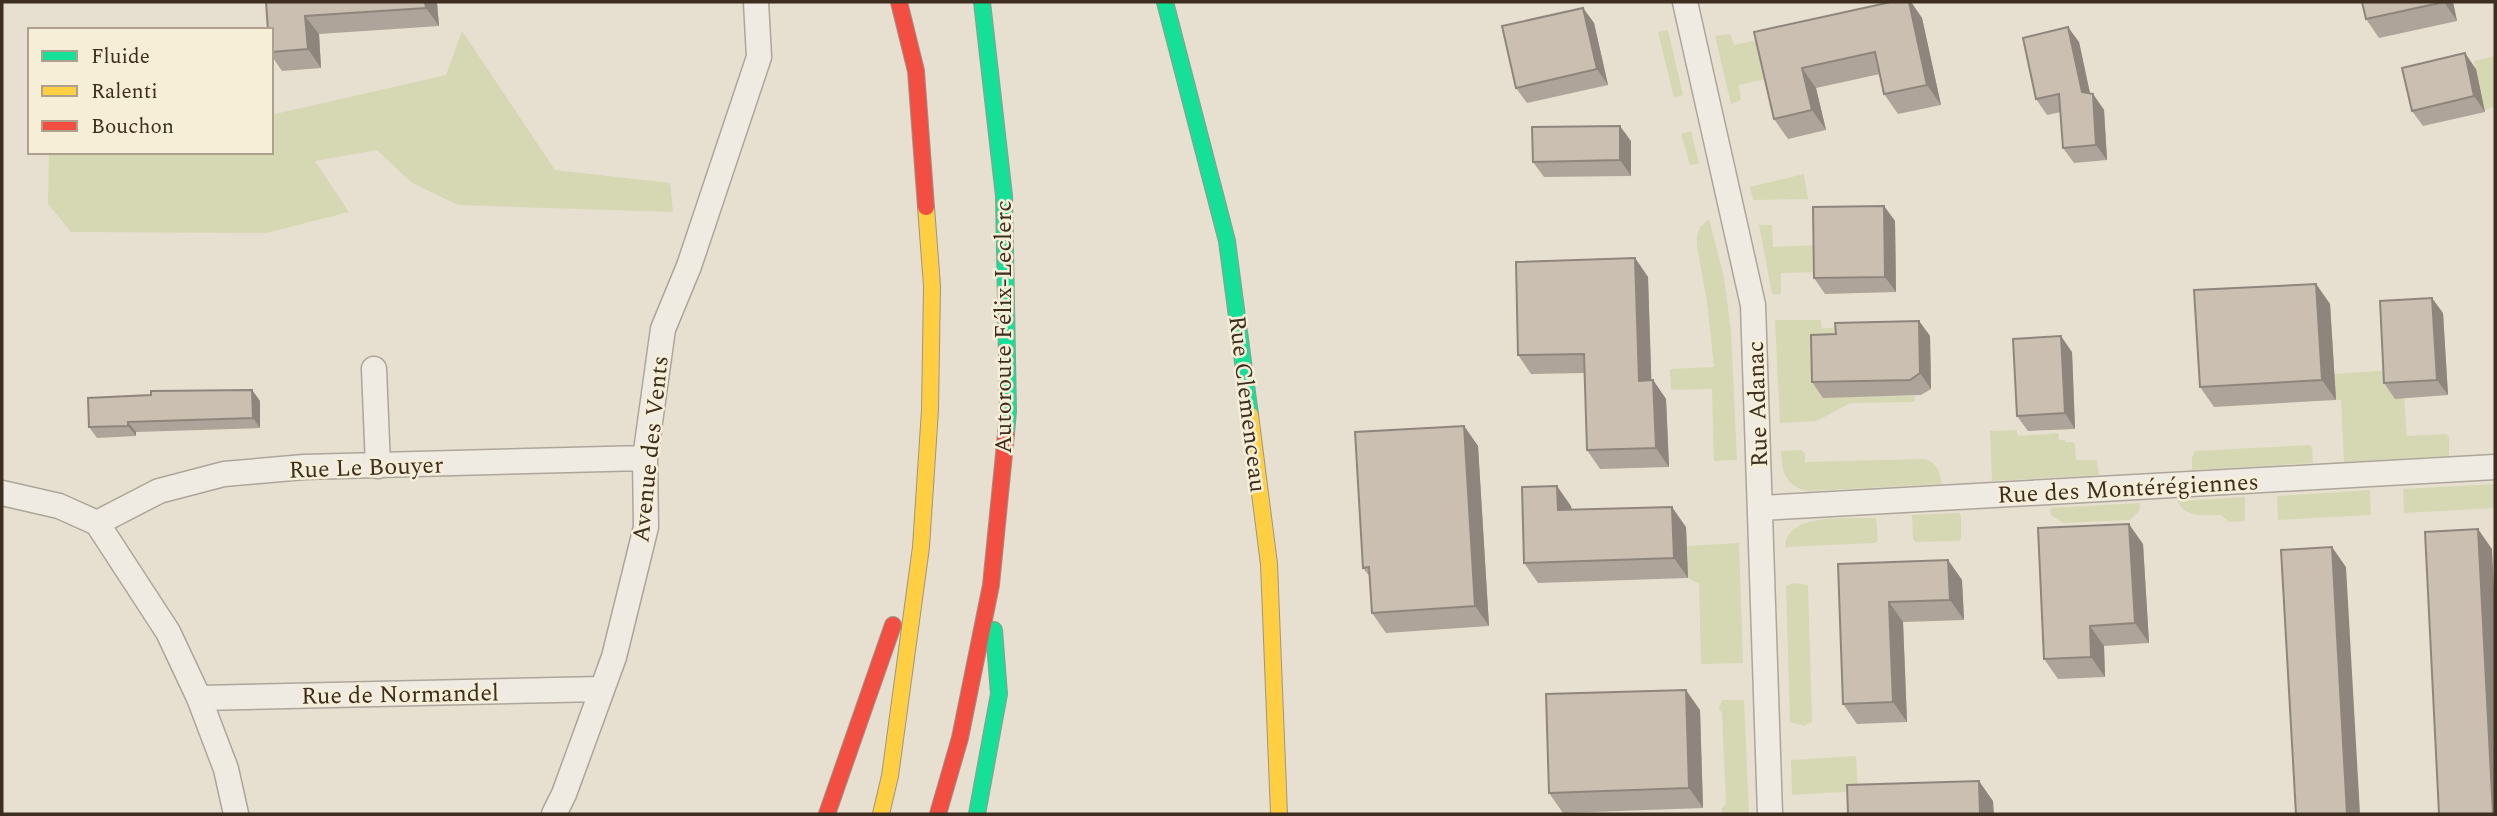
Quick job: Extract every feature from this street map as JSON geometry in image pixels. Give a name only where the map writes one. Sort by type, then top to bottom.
[{"type":"main road","points":[[881,814],[890,776],[921,547],[930,410],[932,286],[916,72],[899,2]]},
{"type":"main road","name":"Autoroute Félix-Leclerc","points":[[938,814],[960,738],[991,585],[1008,411],[1004,196],[982,2]]},
{"type":"main road","name":"Rue Clemenceau","points":[[1165,2],[1227,241],[1269,564],[1279,814]]},
{"type":"main road","points":[[827,814],[921,547]]},
{"type":"main road","points":[[977,814],[999,694],[991,585]]},
{"type":"street","name":"Avenue des Vents","points":[[554,814],[564,794],[614,657],[646,527],[645,458],[663,329],[689,266],[759,57],[756,2]]},
{"type":"street","name":"Rue Adanac","points":[[1685,2],[1753,304],[1770,814]]},
{"type":"street","points":[[374,369],[378,466]]},
{"type":"street","name":"Rue Le Bouyer","points":[[97,523],[159,491],[224,474],[304,467],[645,458]]},
{"type":"street","name":"Rue des Montérégiennes","points":[[1761,508],[2495,467]]},
{"type":"street","points":[[2,494],[59,506],[97,523],[168,632],[199,698],[226,769],[236,814]]},
{"type":"street","name":"Rue de Normandel","points":[[199,698],[602,689]]},
{"type":"green space","points":[[1668,30],[1683,95],[1674,98],[1658,32]]},
{"type":"green space","points":[[462,31],[555,170],[670,183],[673,212],[458,205],[412,183],[377,150],[315,161],[349,212],[266,233],[71,232],[48,204],[49,154],[273,154],[273,113],[446,75]]},
{"type":"green space","points":[[1791,33],[1774,77],[1739,85],[1741,100],[1731,104],[1715,36],[1730,34],[1734,45]]},
{"type":"green space","points":[[2495,56],[2495,107],[2485,110],[2474,61]]},
{"type":"green space","points":[[1691,131],[1699,164],[1690,165],[1681,134]]},
{"type":"green space","points":[[1804,174],[1808,199],[1753,200],[1750,187]]},
{"type":"green space","points":[[1709,219],[1724,277],[1731,331],[1737,460],[1714,461],[1712,389],[1671,390],[1670,369],[1714,367],[1707,302],[1697,246],[1700,227]]},
{"type":"green space","points":[[1759,225],[1772,225],[1773,247],[1817,245],[1818,272],[1781,273],[1781,294],[1772,294]]},
{"type":"green space","points":[[1775,320],[1821,320],[1822,328],[1896,326],[1823,397],[1914,396],[1915,402],[1850,403],[1817,421],[1780,423]]},
{"type":"green space","points":[[2393,370],[2404,398],[2407,436],[2446,434],[2449,437],[2449,456],[2344,462],[2341,400],[2336,400],[2334,374]]},
{"type":"green space","points":[[2017,430],[2018,436],[2058,433],[2059,440],[2075,444],[2076,460],[2097,460],[2099,475],[1992,481],[1990,431]]},
{"type":"green space","points":[[2310,445],[2313,463],[2192,470],[2195,451]]},
{"type":"green space","points":[[1801,450],[1805,453],[1805,462],[1924,459],[1935,465],[1942,484],[1808,491],[1790,482],[1782,465],[1781,451]]},
{"type":"green space","points":[[2495,484],[2495,508],[2404,513],[2403,489]]},
{"type":"green space","points":[[2370,490],[2371,515],[2278,520],[2277,496]]},
{"type":"green space","points":[[2245,497],[2245,521],[2229,522],[2221,515],[2202,515],[2186,511],[2177,501]]},
{"type":"green space","points":[[2140,503],[2140,510],[2130,520],[2063,523],[2051,515],[2050,508]]},
{"type":"green space","points":[[1959,513],[1959,541],[1916,542],[1913,539],[1912,515]]},
{"type":"green space","points":[[1836,518],[1876,518],[1878,541],[1875,543],[1785,547],[1788,535],[1796,527],[1808,522]]},
{"type":"green space","points":[[1739,543],[1743,663],[1701,664],[1699,584],[1688,578],[1687,546]]},
{"type":"green space","points":[[1794,583],[1808,585],[1812,722],[1804,726],[1790,722],[1786,586]]},
{"type":"green space","points":[[1722,700],[1744,700],[1749,814],[1722,812],[1726,804],[1722,713],[1719,708]]},
{"type":"green space","points":[[1856,756],[1858,791],[1792,795],[1791,760]]},
{"type":"building","points":[[266,2],[425,2],[426,8],[305,16],[308,49],[273,52],[273,28],[268,28]]},
{"type":"building","points":[[1891,2],[1909,2],[1927,85],[1884,94],[1875,52],[1802,68],[1812,110],[1774,119],[1754,32]]},
{"type":"building","points":[[2362,2],[2444,2],[2366,19]]},
{"type":"building","points":[[1583,8],[1597,69],[1516,88],[1502,26]]},
{"type":"building","points":[[2068,27],[2082,92],[2093,94],[2096,145],[2063,148],[2059,94],[2036,99],[2023,38]]},
{"type":"building","points":[[2465,53],[2474,96],[2412,111],[2402,68]]},
{"type":"building","points":[[1620,126],[1620,160],[1533,162],[1532,127]]},
{"type":"building","points":[[1884,206],[1885,277],[1814,278],[1813,207]]},
{"type":"building","points":[[1635,258],[1639,381],[1653,380],[1656,448],[1587,450],[1584,354],[1518,355],[1516,262]]},
{"type":"building","points":[[2316,284],[2322,380],[2200,387],[2194,290]]},
{"type":"building","points":[[2432,298],[2437,380],[2384,383],[2380,301]]},
{"type":"building","points":[[1919,321],[1920,373],[1910,380],[1812,382],[1811,335],[1836,334],[1835,323]]},
{"type":"building","points":[[2061,336],[2065,413],[2017,416],[2013,339]]},
{"type":"building","points":[[252,390],[253,418],[128,422],[128,426],[89,427],[88,398],[151,395],[151,391]]},
{"type":"building","points":[[1464,426],[1475,606],[1372,613],[1369,567],[1363,568],[1355,432]]},
{"type":"building","points":[[1557,486],[1558,510],[1672,507],[1674,558],[1524,563],[1522,487]]},
{"type":"building","points":[[2129,524],[2135,623],[2090,626],[2091,657],[2044,659],[2038,528]]},
{"type":"building","points":[[2478,529],[2493,814],[2439,814],[2425,532]]},
{"type":"building","points":[[2332,547],[2347,814],[2296,814],[2281,550]]},
{"type":"building","points":[[1948,560],[1950,600],[1889,602],[1893,702],[1843,704],[1838,564]]},
{"type":"building","points":[[1686,690],[1689,788],[1549,793],[1546,694]]},
{"type":"building","points":[[1979,781],[1980,814],[1848,814],[1847,785]]},
{"type":"traffic: fast","points":[[982,2],[1004,196],[1008,411],[1006,434]]},
{"type":"traffic: fast","points":[[1165,2],[1227,241],[1250,415]]},
{"type":"traffic: fast","points":[[977,814],[999,694],[994,630]]},
{"type":"traffic: slow","points":[[881,814],[890,776],[921,547],[930,410],[932,286],[926,207]]},
{"type":"traffic: slow","points":[[1250,415],[1269,564],[1279,814]]},
{"type":"traffic: jam","points":[[899,2],[916,71],[926,207]]},
{"type":"traffic: jam","points":[[938,814],[960,738],[991,585],[1006,434]]},
{"type":"traffic: jam","points":[[827,814],[893,625]]}]
